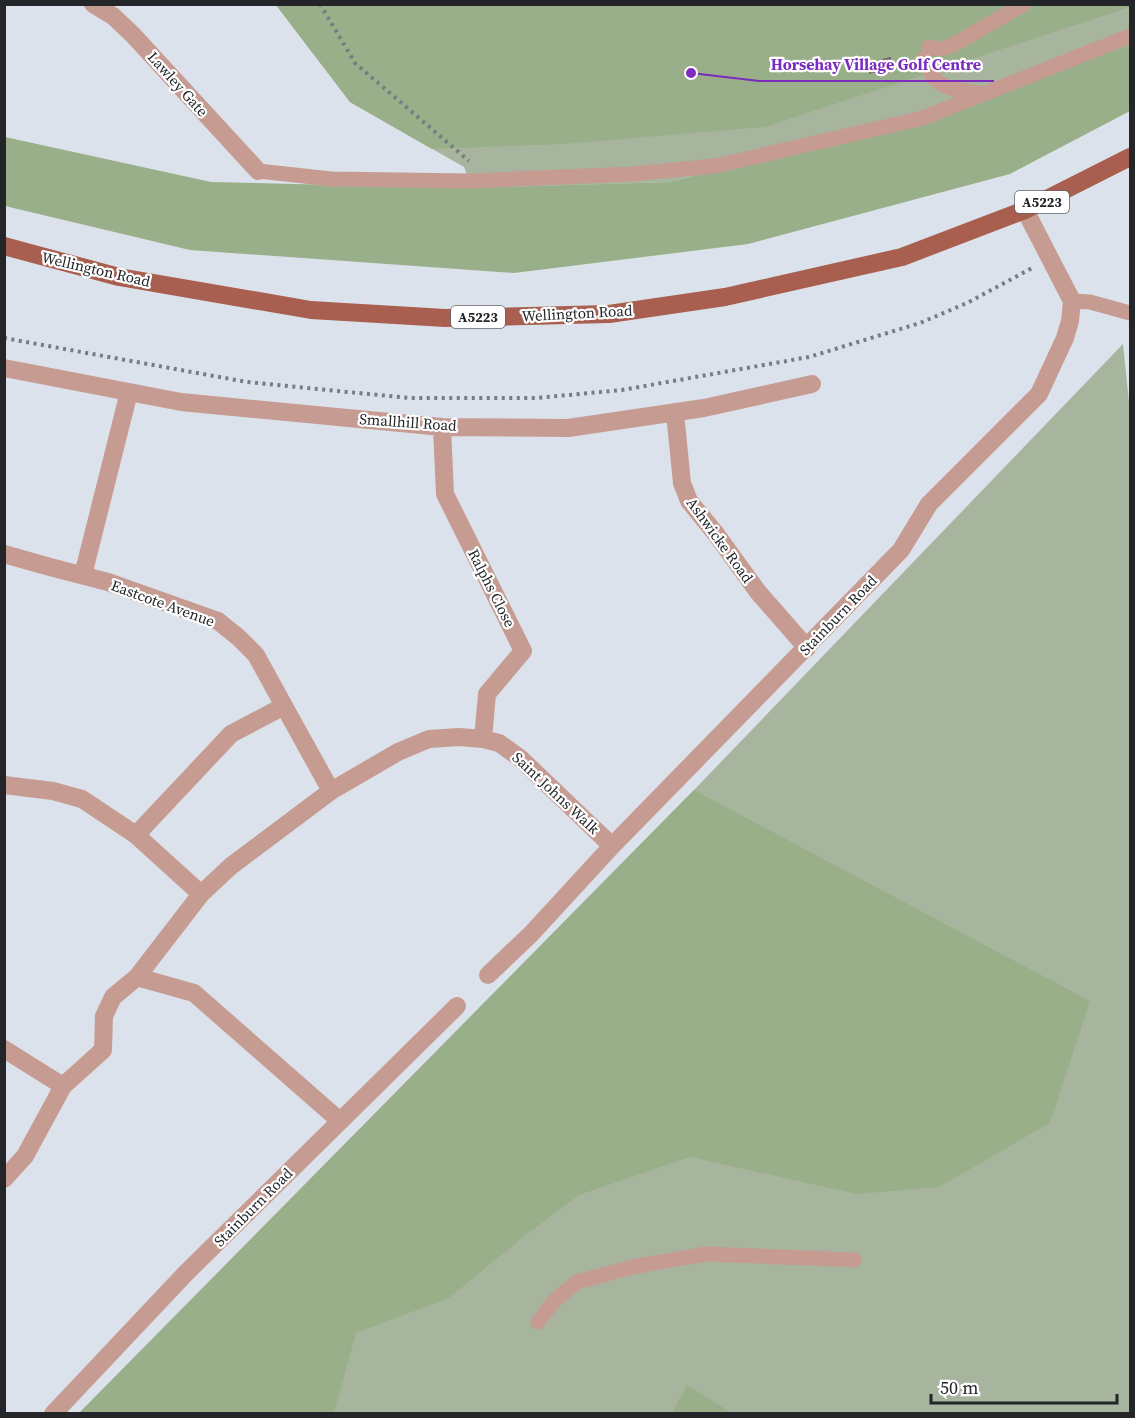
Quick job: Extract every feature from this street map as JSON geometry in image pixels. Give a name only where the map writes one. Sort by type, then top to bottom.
[{"type":"main road","name":"Wellington Road","points":[[4,246],[119,277],[311,310],[445,318],[609,314],[725,297],[902,257],[1025,210],[1131,157]]},
{"type":"street","name":"Lawley Gate","points":[[93,4],[113,16],[133,35],[258,171]]},
{"type":"street","points":[[1025,210],[1072,301]]},
{"type":"street","name":"Stainburn Road","points":[[488,975],[531,934],[612,846],[901,550],[929,504],[1039,394],[1065,338],[1072,301]]},
{"type":"street","name":"Smallhill Road","points":[[4,368],[181,402],[442,427],[568,428],[675,413],[812,384]]},
{"type":"street","points":[[83,576],[129,392]]},
{"type":"street","name":"Ashwicke Road","points":[[675,413],[682,483],[689,501],[758,592],[807,648]]},
{"type":"street","name":"Ralphs Close","points":[[442,427],[445,494],[523,651],[487,694],[483,739]]},
{"type":"street","name":"Eastcote Avenue","points":[[4,554],[108,582],[218,621],[256,655],[284,706]]},
{"type":"street","points":[[136,835],[231,734],[284,706],[331,791]]},
{"type":"street","name":"Saint Johns Walk","points":[[4,1179],[25,1156],[63,1086],[103,1050],[104,1016],[113,997],[137,977],[201,894],[231,866],[331,791],[398,752],[429,739],[459,737],[499,743],[520,758],[612,846]]},
{"type":"street","points":[[4,785],[53,791],[82,800],[136,835],[201,894]]},
{"type":"street","points":[[137,977],[194,993],[340,1121]]},
{"type":"street","name":"Stainburn Road","points":[[53,1413],[185,1274],[457,1006]]},
{"type":"street","points":[[4,1049],[63,1086]]},
{"type":"lane","points":[[985,93],[960,91],[945,86],[935,79],[926,52],[953,45],[1024,4]]},
{"type":"lane","points":[[258,171],[331,179],[491,181],[632,174],[715,166],[922,118],[1131,36]]},
{"type":"lane","points":[[1072,301],[1089,302],[1131,313]]},
{"type":"lane","points":[[538,1322],[554,1301],[577,1282],[632,1267],[706,1254],[854,1260]]},
{"type":"path","points":[[320,4],[355,63],[491,181]]},
{"type":"path","points":[[4,338],[247,382],[409,398],[536,398],[622,390],[809,357],[920,323],[967,303],[1051,259]]},
{"type":"green space","points":[[1130,4],[1130,44],[926,122],[668,182],[472,188],[464,167],[350,102],[276,5]]},
{"type":"green space","points":[[1130,4],[1130,7],[765,127],[564,144],[432,149],[350,102],[276,5]]},
{"type":"green space","points":[[1130,44],[1130,111],[1010,174],[748,244],[514,273],[190,250],[5,206],[5,137],[211,182],[463,188],[668,182],[926,122]]},
{"type":"green space","points":[[1123,344],[1130,412],[1130,1413],[79,1414],[694,790]]},
{"type":"green space","points":[[694,790],[1090,1001],[1050,1123],[939,1187],[857,1194],[690,1157],[579,1195],[449,1298],[356,1333],[334,1413],[79,1413]]},
{"type":"green space","points":[[687,1385],[732,1413],[672,1413]]},
{"type":"building","points":[[890,58],[892,67],[870,73],[867,64]]},
{"type":"place","name":"Horsehay Village Golf Centre","points":[[691,73]]}]
